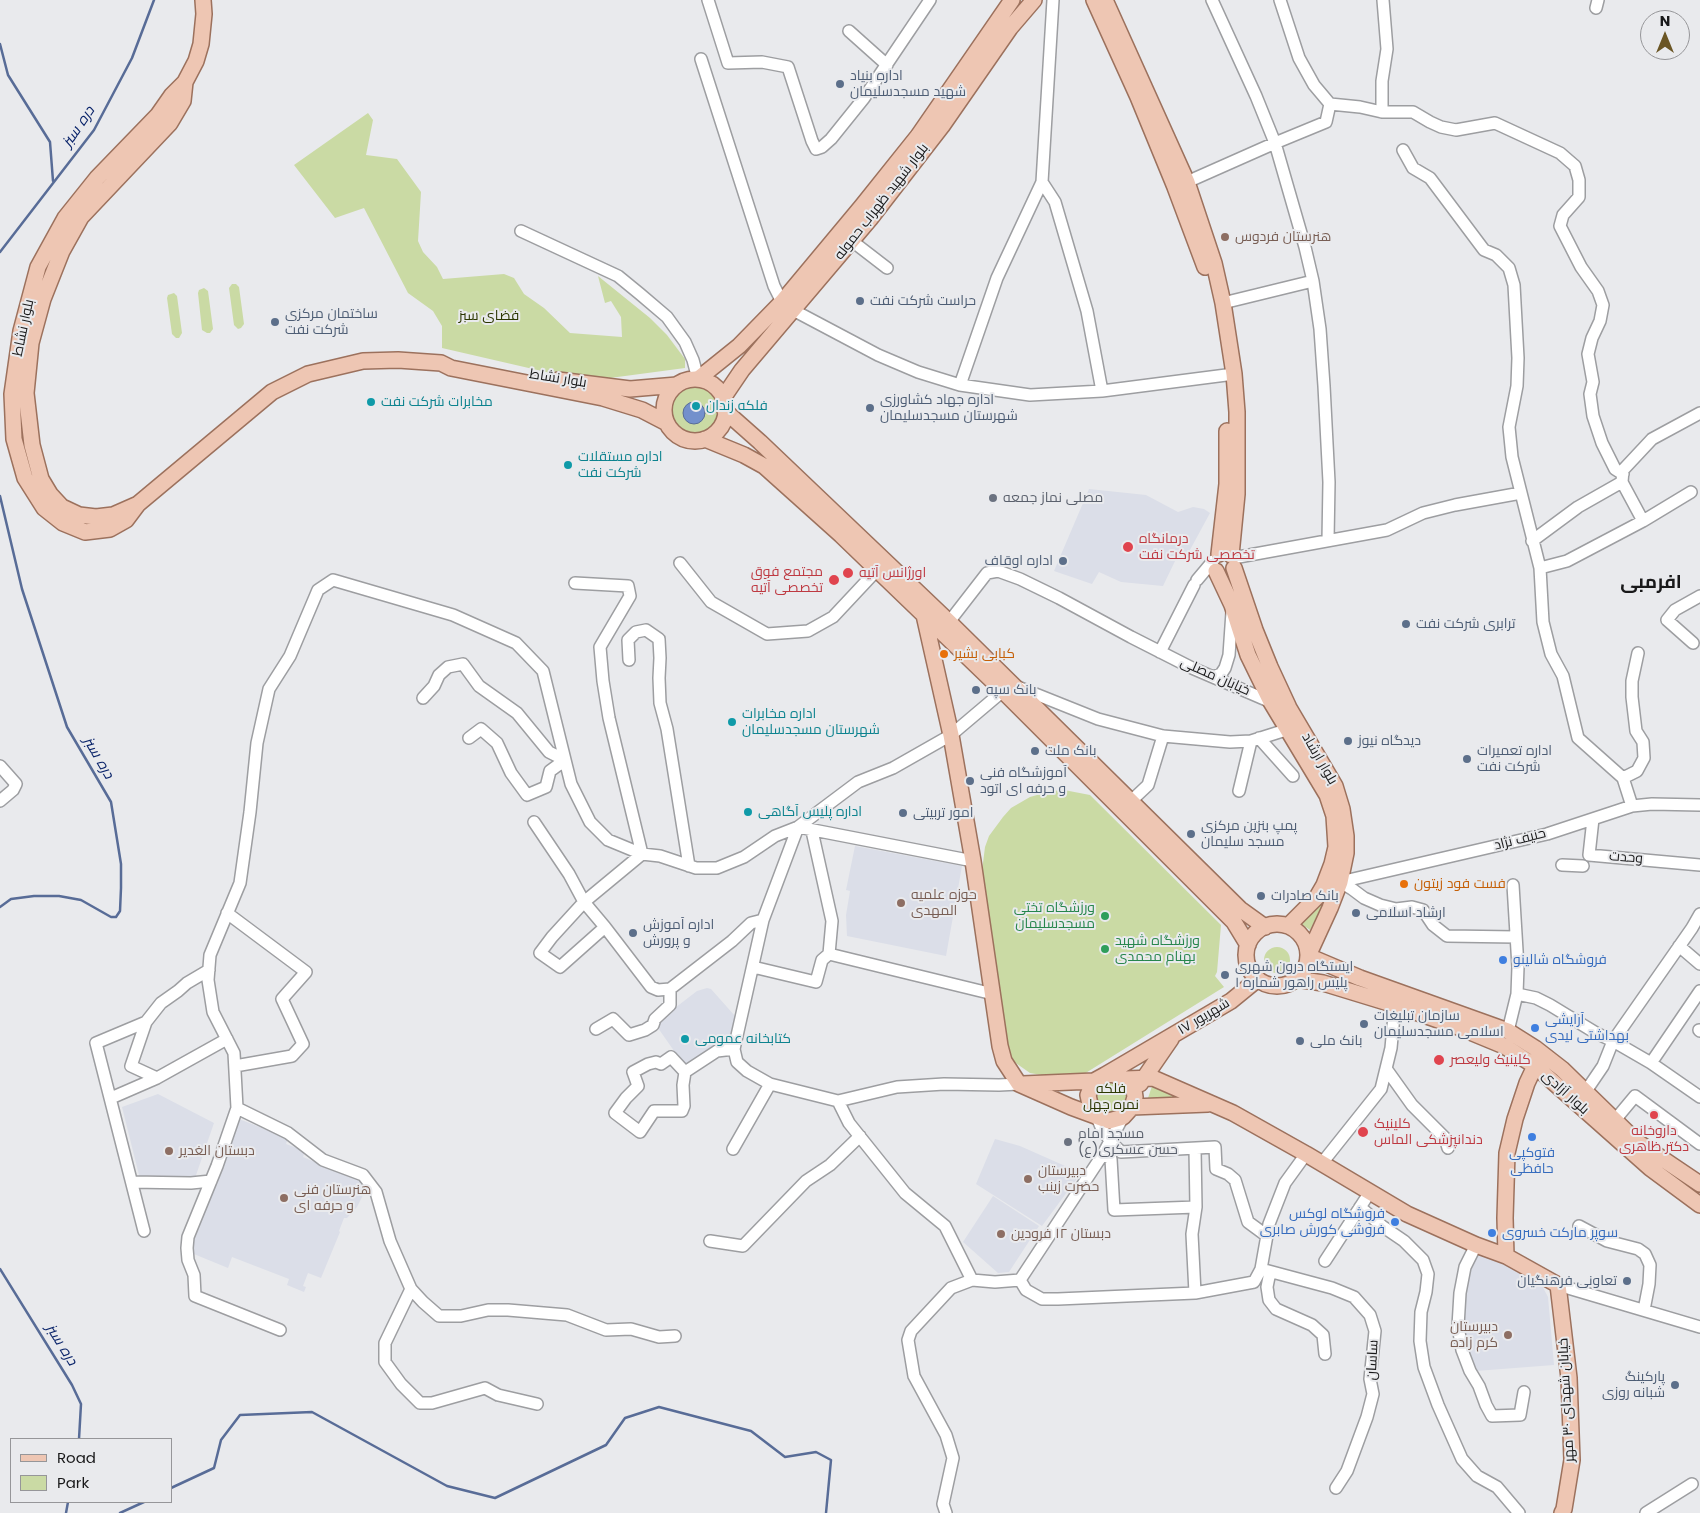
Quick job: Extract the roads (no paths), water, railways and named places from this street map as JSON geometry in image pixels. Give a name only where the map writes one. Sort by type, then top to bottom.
[{"type":"main road","name":"بلوار نشاط","points":[[203,0],[204,14],[200,44],[196,61],[185,82],[172,95],[158,115],[97,178],[65,218],[38,267],[21,331],[12,394],[14,439],[25,478],[44,508],[64,524],[85,532],[110,529],[126,520],[138,504],[272,392],[308,374],[362,361],[398,360],[441,363],[451,368],[603,398],[642,410],[667,423]]},
{"type":"main road","name":"بلوار شهید ظهراب حموله","points":[[724,405],[746,366],[788,306],[862,206],[918,136],[1012,0]]},
{"type":"main road","name":"بلوار شهید ظهراب حموله","points":[[698,379],[788,306],[852,241],[942,126],[1010,28],[1034,0]]},
{"type":"main road","points":[[1094,0],[1138,97],[1204,264],[1230,374]]},
{"type":"main road","points":[[1105,0],[1187,182],[1214,263],[1223,303],[1230,374],[1227,413],[1224,561]]},
{"type":"main road","points":[[728,354],[727,363],[729,368],[738,370],[746,366]]},
{"type":"main road","name":"بلوار نشاط","points":[[441,363],[448,360],[550,379],[630,389],[677,385]]},
{"type":"main road","points":[[724,405],[722,425],[717,431],[705,439],[691,441],[672,432],[667,423],[664,407],[668,395],[677,385],[683,382],[698,379],[713,386],[724,405],[757,439],[949,622],[1008,688],[1234,922],[1248,945]]},
{"type":"main road","points":[[705,439],[744,455],[764,466],[1154,823],[1240,909],[1265,927]]},
{"type":"main road","points":[[744,455],[742,444],[744,440],[757,439]]},
{"type":"main road","name":"بلوار ارشاد","points":[[1224,561],[1232,605],[1248,655],[1279,707],[1335,786],[1342,809],[1346,836],[1346,853],[1340,882],[1308,956]]},
{"type":"main road","name":"بلوار ارشاد","points":[[1224,561],[1254,630],[1279,707],[1289,729],[1327,794],[1334,816],[1336,840],[1332,864],[1324,885],[1317,897],[1288,926]]},
{"type":"main road","points":[[924,614],[951,735],[973,861],[1000,1046],[1004,1061],[1019,1084],[1070,1107],[1109,1120],[1130,1107],[1211,1104]]},
{"type":"main road","points":[[1280,924],[1288,926],[1303,938],[1307,946],[1308,956],[1302,973],[1287,984],[1277,986],[1267,984],[1251,972],[1247,964],[1246,954],[1248,945],[1254,934],[1265,927],[1280,924]]},
{"type":"main road","name":"بلوار آزادی","points":[[1308,956],[1360,978],[1508,1031],[1535,1048],[1586,1091],[1636,1141],[1700,1184]]},
{"type":"main road","name":"۱۷ شهریور","points":[[1100,1078],[1231,1001],[1258,979]]},
{"type":"main road","name":"بلوار آزادی","points":[[1296,979],[1322,983],[1395,1005],[1497,1043],[1535,1066],[1650,1168],[1700,1205]]},
{"type":"main road","points":[[1130,1107],[1143,1078],[1173,1035]]},
{"type":"main road","points":[[1158,1080],[1160,1052]]},
{"type":"main road","points":[[1506,1256],[1507,1153],[1515,1118],[1535,1066]]},
{"type":"main road","points":[[1019,1084],[1119,1075],[1134,1090],[1130,1107]]},
{"type":"main road","points":[[1096,1115],[1091,1109],[1088,1095],[1090,1087],[1100,1078]]},
{"type":"main road","points":[[1125,1079],[1153,1078],[1233,1113],[1407,1214],[1476,1245],[1506,1256],[1558,1285]]},
{"type":"main road","name":"خیابان شهدای ۳۰ مهر","points":[[1558,1285],[1569,1378],[1572,1460],[1562,1513]]},
{"type":"street","points":[[708,0],[728,63],[762,62],[788,67],[816,149],[822,148],[831,139],[864,98],[930,0]]},
{"type":"street","points":[[960,385],[997,278],[1042,182],[1053,0]]},
{"type":"street","points":[[1212,0],[1256,96],[1275,143],[1313,281],[1320,329],[1329,482],[1328,540]]},
{"type":"street","points":[[1280,0],[1299,58],[1314,86],[1330,104],[1360,107],[1382,112],[1413,112],[1435,124],[1456,130],[1494,123],[1560,153],[1574,166],[1579,180],[1579,197],[1563,215],[1560,226],[1580,267],[1598,291],[1603,305],[1600,321],[1592,338],[1588,354],[1593,382],[1590,394],[1593,416],[1602,443],[1615,470],[1623,478],[1642,521]]},
{"type":"street","points":[[1382,112],[1382,81],[1387,49],[1383,0]]},
{"type":"street","points":[[849,31],[886,65]]},
{"type":"street","points":[[701,59],[774,286],[788,306],[878,355],[918,372],[960,385],[1030,395],[1102,391],[1230,374]]},
{"type":"street","points":[[1187,182],[1326,122],[1330,104]]},
{"type":"street","points":[[1403,150],[1413,168],[1430,178],[1484,250],[1496,255],[1509,268],[1514,285],[1518,358],[1516,386],[1509,427],[1512,457],[1540,568],[1543,622],[1551,654],[1563,676],[1578,738],[1623,778],[1632,806]]},
{"type":"street","points":[[1042,182],[1055,202],[1087,311],[1102,391]]},
{"type":"street","points":[[521,231],[618,276],[640,294],[667,317],[685,342],[693,360],[698,379]]},
{"type":"street","points":[[852,241],[888,268]]},
{"type":"street","points":[[1223,303],[1313,281]]},
{"type":"street","points":[[1623,478],[1623,470],[1652,439],[1700,413]]},
{"type":"street","points":[[1532,541],[1623,478]]},
{"type":"street","points":[[1540,568],[1567,561],[1642,521],[1691,492]]},
{"type":"street","points":[[1160,652],[1196,583],[1224,561],[1387,530],[1423,513],[1521,493]]},
{"type":"street","points":[[680,563],[710,602],[768,634],[808,631],[833,617],[877,570]]},
{"type":"street","name":"خیابان مصلی","points":[[949,622],[987,573],[998,571],[1020,579],[1160,652],[1279,707]]},
{"type":"street","points":[[280,1330],[195,1296],[194,1276],[188,1260],[188,1237],[211,1181],[237,1108],[234,1053],[213,1012],[208,980],[210,954],[240,883],[257,742],[269,689],[290,656],[318,590],[333,580],[453,615],[516,644],[543,671],[571,784],[590,822],[608,840],[642,854],[660,856],[696,868],[717,868],[744,857],[775,836],[798,827],[858,782],[893,768],[951,735],[1008,688],[1098,719],[1163,736],[1230,742],[1255,740],[1289,729]]},
{"type":"street","points":[[575,583],[628,586],[630,596],[600,647],[602,681],[609,718],[642,854]]},
{"type":"street","points":[[1693,643],[1667,620],[1675,610],[1700,596]]},
{"type":"street","points":[[1213,677],[1221,674],[1229,655],[1232,605]]},
{"type":"street","points":[[629,660],[628,640],[636,632],[646,630],[659,639],[660,703],[667,729],[690,866]]},
{"type":"street","points":[[1623,778],[1637,771],[1644,758],[1643,742],[1636,731],[1632,697],[1632,681],[1638,653]]},
{"type":"street","points":[[423,698],[434,686],[439,675],[448,667],[463,664],[479,686],[517,713],[549,752],[565,760]]},
{"type":"street","points":[[469,738],[481,729],[497,743],[511,772],[527,795],[546,787],[550,771],[565,760]]},
{"type":"street","points":[[1130,802],[1148,785],[1163,736]]},
{"type":"street","points":[[1255,740],[1293,776]]},
{"type":"street","points":[[1239,791],[1255,740]]},
{"type":"street","points":[[0,766],[16,784],[0,801]]},
{"type":"street","name":"حنیف نژاد","points":[[1340,882],[1547,834],[1632,806],[1652,804],[1700,805]]},
{"type":"street","name":"وحدت","points":[[1593,819],[1589,855],[1700,865]]},
{"type":"street","points":[[534,822],[569,874],[584,902],[651,987],[658,990],[670,990],[732,941],[750,924],[763,920]]},
{"type":"street","points":[[798,827],[973,861]]},
{"type":"street","points":[[798,827],[763,920],[734,1050],[737,1062],[747,1071],[770,1084],[838,1101],[897,1087],[944,1084],[1019,1084]]},
{"type":"street","points":[[753,968],[816,982],[822,960],[829,954],[832,921],[812,831]]},
{"type":"street","points":[[605,927],[560,967],[540,953],[584,902],[642,854]]},
{"type":"street","points":[[1562,865],[1583,866]]},
{"type":"street","points":[[1340,882],[1364,898],[1380,905],[1396,909],[1412,907],[1423,910],[1433,925],[1447,936],[1516,937]]},
{"type":"street","points":[[1508,1031],[1516,994],[1518,967],[1513,886]]},
{"type":"street","points":[[227,913],[263,938],[306,972],[282,999],[304,1044],[292,1056],[236,1066]]},
{"type":"street","points":[[1586,1091],[1603,1066],[1613,1041],[1700,914]]},
{"type":"street","points":[[1679,946],[1700,964]]},
{"type":"street","points":[[829,954],[993,994]]},
{"type":"street","points":[[157,1078],[131,1066],[146,1022],[161,1003],[187,983],[209,970]]},
{"type":"street","points":[[596,1030],[613,1019],[628,1035],[645,1030],[653,1025],[655,1019],[670,1005],[670,990]]},
{"type":"street","points":[[1651,1063],[1700,992]]},
{"type":"street","points":[[1516,994],[1536,998],[1550,1005],[1651,1063],[1700,1097]]},
{"type":"street","points":[[1322,1163],[1381,1088],[1391,1048],[1395,1005]]},
{"type":"street","points":[[144,1230],[96,1043],[146,1022]]},
{"type":"street","points":[[111,1098],[157,1078],[227,1039]]},
{"type":"street","points":[[685,1072],[717,1051],[734,1050]]},
{"type":"street","points":[[672,1057],[685,1072],[682,1112],[654,1111],[640,1132],[615,1113],[638,1086],[633,1072],[648,1064],[656,1062],[660,1064],[672,1057]]},
{"type":"street","points":[[1387,1070],[1412,1105],[1445,1138],[1448,1148]]},
{"type":"street","points":[[733,1149],[770,1084]]},
{"type":"street","points":[[1615,1120],[1635,1096],[1700,1144]]},
{"type":"street","points":[[838,1101],[849,1123],[905,1193],[945,1226],[972,1280]]},
{"type":"street","points":[[1020,1280],[1103,1154],[1130,1107]]},
{"type":"street","points":[[237,1108],[288,1133],[323,1160],[363,1175],[376,1192],[390,1241],[411,1289],[422,1302],[439,1316],[461,1316],[488,1310],[508,1310],[566,1315],[606,1330],[631,1328],[659,1336],[675,1336]]},
{"type":"street","points":[[1096,1115],[1110,1142],[1121,1152],[1215,1147],[1216,1170],[1228,1174],[1235,1180],[1248,1222],[1267,1236]]},
{"type":"street","points":[[710,1241],[742,1246],[806,1181],[830,1165],[860,1136]]},
{"type":"street","points":[[1195,1148],[1196,1207],[1192,1234],[1195,1293]]},
{"type":"street","points":[[1103,1154],[1111,1159],[1114,1210],[1196,1207]]},
{"type":"street","points":[[1306,1154],[1285,1183],[1269,1224],[1267,1236],[1267,1287],[1269,1300],[1276,1309],[1312,1325],[1322,1335],[1326,1354]]},
{"type":"street","points":[[132,1182],[191,1183],[211,1181]]},
{"type":"street","points":[[1325,1261],[1370,1192]]},
{"type":"street","points":[[1360,1207],[1382,1226],[1404,1241],[1423,1260],[1428,1274],[1421,1312],[1420,1341],[1424,1367],[1462,1458],[1477,1476],[1497,1487],[1520,1513]]},
{"type":"street","points":[[1579,1226],[1607,1241],[1638,1249],[1645,1254],[1650,1265],[1649,1284],[1644,1310]]},
{"type":"street","points":[[1476,1245],[1466,1267],[1460,1293],[1458,1326],[1462,1350],[1492,1416],[1520,1415],[1524,1392]]},
{"type":"street","points":[[1020,1280],[1026,1290],[1042,1298],[1058,1300],[1195,1293],[1254,1282],[1266,1271]]},
{"type":"street","name":"ساسان","points":[[1266,1271],[1332,1288],[1354,1297],[1370,1316],[1375,1331],[1370,1379],[1373,1394],[1367,1417],[1347,1471],[1336,1488]]},
{"type":"street","points":[[946,1513],[943,1504],[953,1458],[946,1434],[914,1376],[908,1340],[911,1331],[952,1288],[972,1280],[996,1282],[1020,1280]]},
{"type":"street","points":[[1558,1285],[1700,1327]]},
{"type":"street","points":[[411,1289],[385,1343],[385,1362],[401,1384],[420,1403],[432,1403],[485,1388],[498,1395],[538,1404]]},
{"type":"street","points":[[1646,1513],[1696,1484]]},
{"type":"street","points":[[1659,1513],[1696,1484]]},
{"type":"water","points":[[694,402],[702,405],[705,413],[702,421],[694,424],[686,421],[683,413],[686,405]]},
{"type":"waterway","name":"دره سبز","points":[[0,252],[94,130],[132,58],[154,0]]},
{"type":"waterway","points":[[0,44],[8,75],[50,142],[53,181]]},
{"type":"waterway","name":"دره سبز","points":[[0,496],[22,589],[67,727],[111,802],[121,864],[120,911],[116,917],[111,917],[81,900],[59,896],[34,896],[11,899],[0,907]]},
{"type":"waterway","name":"دره سبز","points":[[0,1269],[72,1385],[81,1404],[79,1438]]},
{"type":"waterway","points":[[172,1488],[214,1468],[221,1440],[240,1415],[312,1412],[447,1486],[495,1498],[606,1445],[625,1418],[659,1407],[751,1431],[785,1457],[816,1452],[831,1460],[826,1513]]},
{"type":"waterway","name":"دره سبز","points":[[66,1513],[68,1503]]},
{"type":"waterway","points":[[120,1513],[142,1503]]},
{"type":"place","name":"اداره بنیاد شهید مسجدسلیمان","points":[[840,84]]},
{"type":"place","name":"هنرستان فردوس","points":[[1225,237]]},
{"type":"place","name":"حراست شرکت نفت","points":[[860,301]]},
{"type":"place","name":"ساختمان مرکزی شرکت نفت","points":[[275,322]]},
{"type":"place","name":"مخابرات شرکت نفت","points":[[371,402]]},
{"type":"place","name":"فلکه زندان","points":[[696,406]]},
{"type":"place","name":"اداره جهاد کشاورزی شهرستان مسجدسلیمان","points":[[870,408]]},
{"type":"place","name":"اداره مستقلات شرکت نفت","points":[[568,465]]},
{"type":"place","name":"مصلی نماز جمعه","points":[[993,498]]},
{"type":"place","name":"درمانگاه تخصصی شرکت نفت","points":[[1128,547]]},
{"type":"place","name":"اداره اوقاف","points":[[1063,561]]},
{"type":"place","name":"اورژانس آتیه","points":[[848,573]]},
{"type":"place","name":"مجتمع فوق تخصصی آتیه","points":[[834,580]]},
{"type":"place","name":"ترابری شرکت نفت","points":[[1406,624]]},
{"type":"place","name":"کبابی بشیر","points":[[944,654]]},
{"type":"place","name":"بانک سپه","points":[[976,690]]},
{"type":"place","name":"اداره مخابرات شهرستان مسجدسلیمان","points":[[732,722]]},
{"type":"place","name":"دیدگاه نیوز","points":[[1348,741]]},
{"type":"place","name":"بانک ملت","points":[[1035,751]]},
{"type":"place","name":"اداره تعمیرات شرکت نفت","points":[[1467,759]]},
{"type":"place","name":"آموزشگاه فنی و حرفه ای اتود","points":[[970,781]]},
{"type":"place","name":"اداره پلیس آگاهی","points":[[748,812]]},
{"type":"place","name":"امور تربیتی","points":[[903,813]]},
{"type":"place","name":"پمپ بنزین مرکزی مسجد سلیمان","points":[[1191,834]]},
{"type":"place","name":"فست فود زیتون","points":[[1404,884]]},
{"type":"place","name":"بانک صادرات","points":[[1261,896]]},
{"type":"place","name":"حوزه علمیه المهدی","points":[[901,903]]},
{"type":"place","name":"ارشاد اسلامی","points":[[1356,913]]},
{"type":"place","name":"ورزشگاه تختی مسجدسلیمان","points":[[1105,916]]},
{"type":"place","name":"اداره آموزش و پرورش","points":[[633,933]]},
{"type":"place","name":"ورزشگاه شهید بهنام محمدی","points":[[1105,949]]},
{"type":"place","name":"فروشگاه شالینو","points":[[1503,960]]},
{"type":"place","name":"ایستگاه درون شهری پلیس راهور شماره ۱","points":[[1225,975]]},
{"type":"place","name":"سازمان تبلیغات اسلامی مسجدسلیمان","points":[[1364,1024]]},
{"type":"place","name":"آرایشی بهداشتی لیدی","points":[[1535,1028]]},
{"type":"place","name":"کتابخانه عمومی","points":[[685,1039]]},
{"type":"place","name":"بانک ملی","points":[[1300,1041]]},
{"type":"place","name":"کلینیک ولیعصر","points":[[1439,1060]]},
{"type":"place","name":"داروخانه دکتر ظاهری","points":[[1654,1115]]},
{"type":"place","name":"کلینیک دندانپزشکی الماس","points":[[1363,1132]]},
{"type":"place","name":"فتوکپی حافظی","points":[[1532,1137]]},
{"type":"place","name":"مسجد امام حسن عسکری(ع)","points":[[1068,1142]]},
{"type":"place","name":"دبستان الغدیر","points":[[169,1151]]},
{"type":"place","name":"دبیرستان حضرت زینب","points":[[1028,1179]]},
{"type":"place","name":"هنرستان فنی و حرفه ای","points":[[284,1198]]},
{"type":"place","name":"فروشگاه لوکس فروشی کورش صابری","points":[[1395,1222]]},
{"type":"place","name":"سوپر مارکت خسروی","points":[[1492,1233]]},
{"type":"place","name":"دبستان ۱۲ فرودین","points":[[1001,1234]]},
{"type":"place","name":"تعاونی فرهنگیان","points":[[1627,1281]]},
{"type":"place","name":"دبیرستان کرم زاده","points":[[1508,1335]]},
{"type":"place","name":"پارکینگ شبانه روزی","points":[[1675,1385]]},
{"type":"district","name":"افرمبی","points":[[1651,583]]},
{"type":"park label","name":"فضای سبز","points":[[489,316]]},
{"type":"park label","name":"فلکه نمره چهل","points":[[1111,1098]]}]
